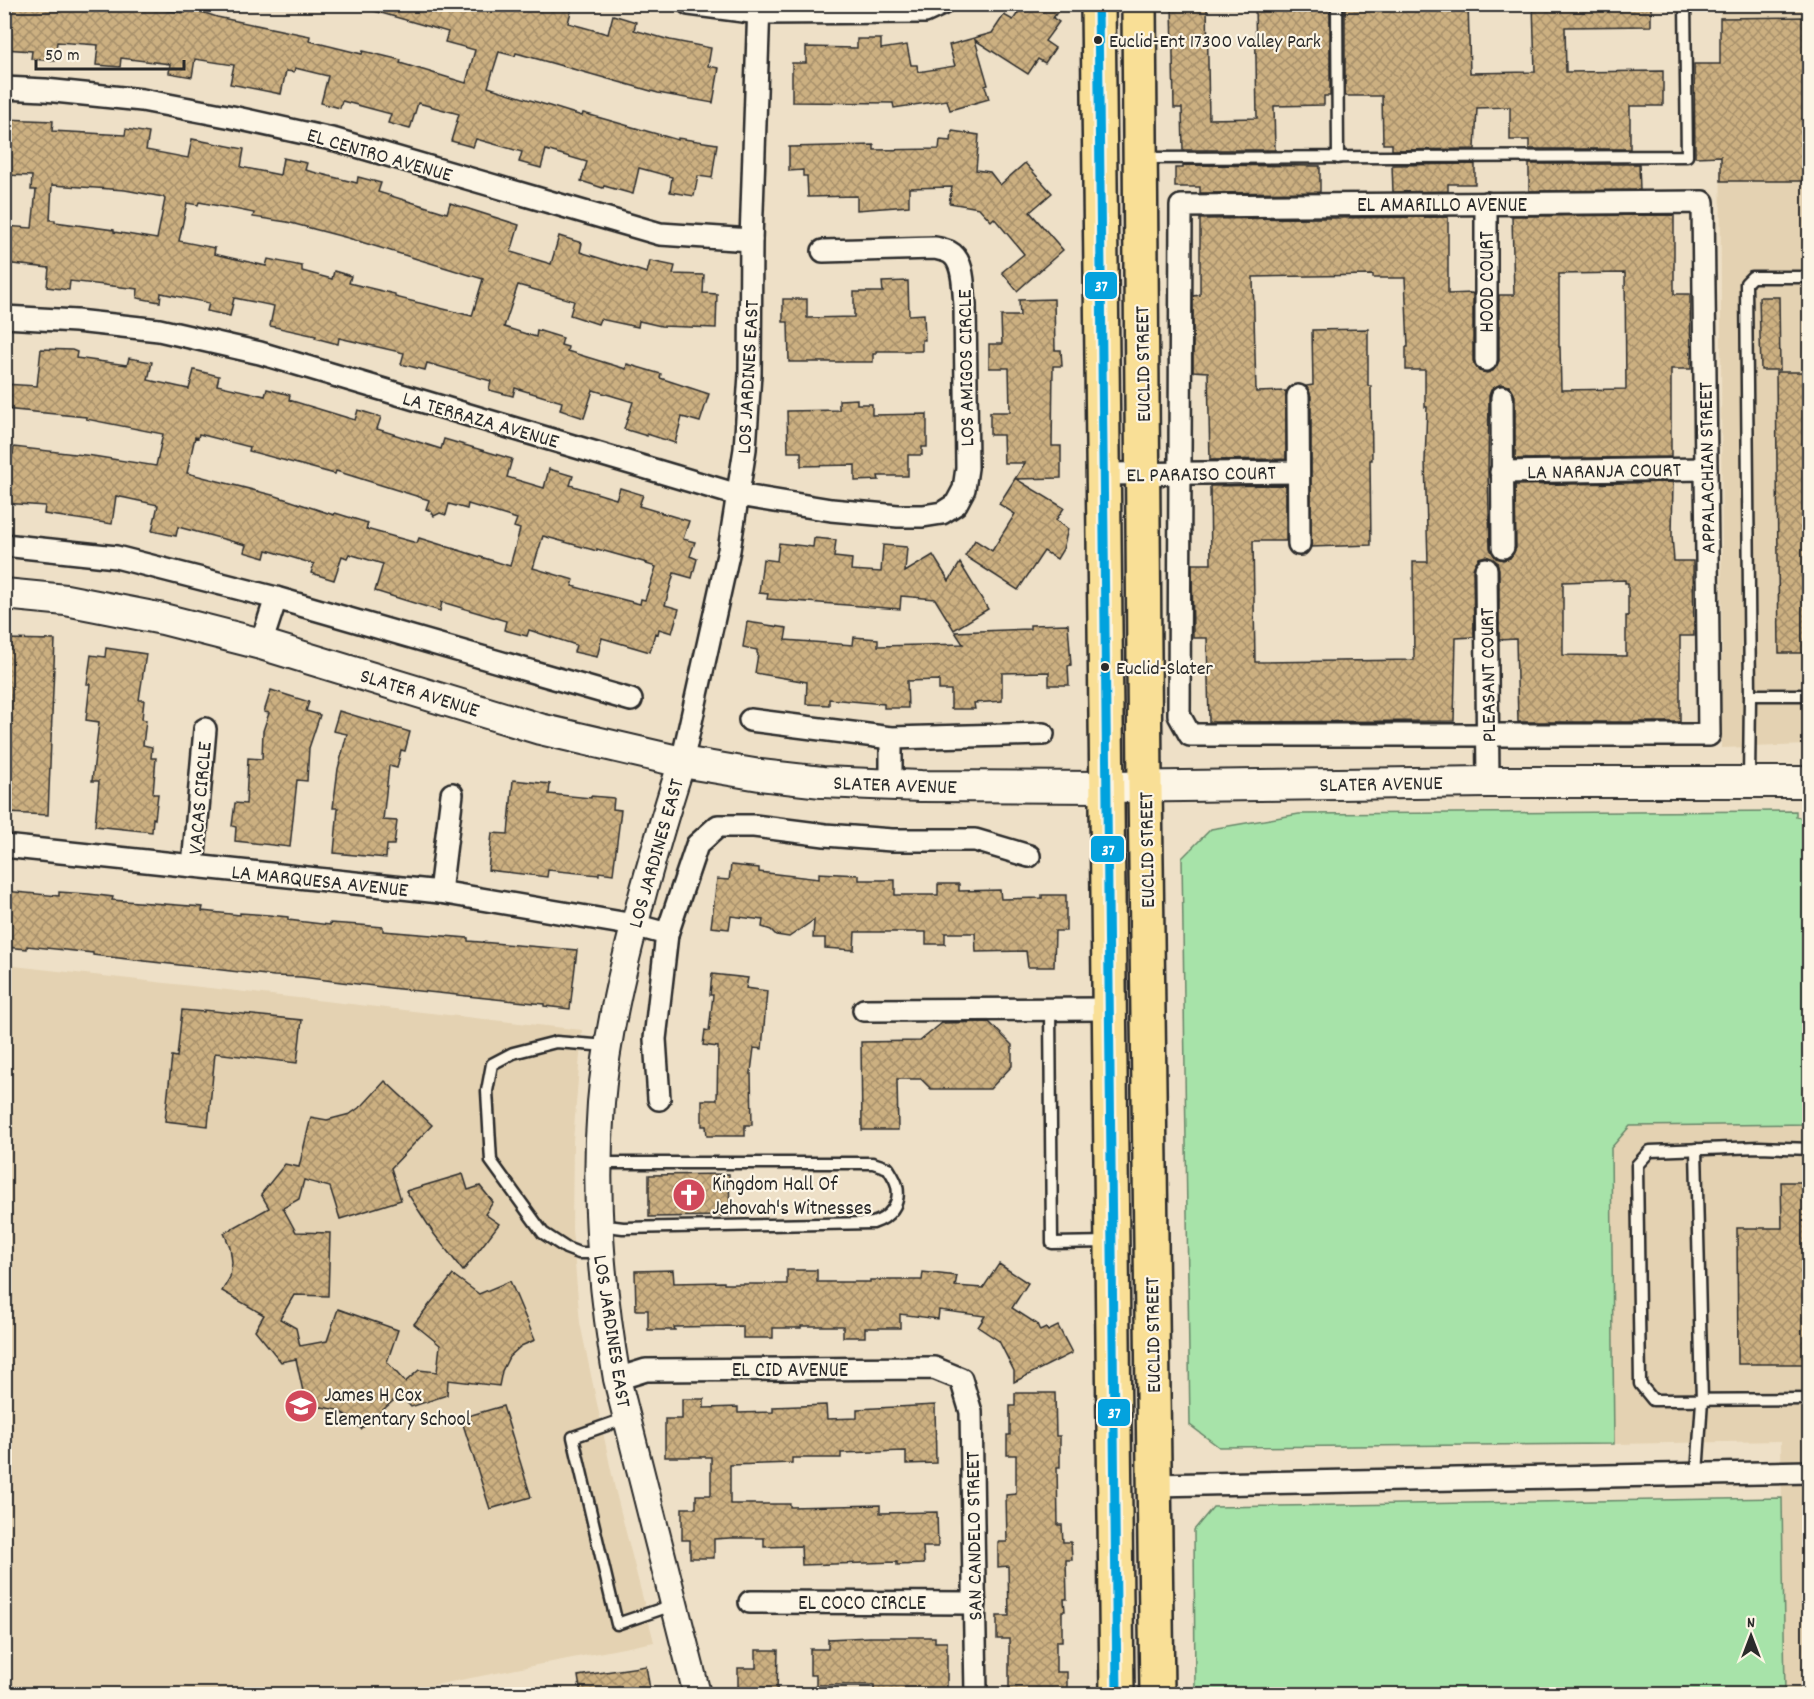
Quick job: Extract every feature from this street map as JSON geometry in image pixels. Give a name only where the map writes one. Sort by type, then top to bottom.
[{"type":"main road","name":"EUCLID STREET","points":[[1098,4],[1117,1695]]},
{"type":"main road","name":"EUCLID STREET","points":[[1139,4],[1145,787],[1157,1695]]},
{"type":"main road","name":"SLATER AVENUE","points":[[4,594],[66,600],[261,644],[540,729],[682,762],[760,775],[822,782],[1107,788],[1488,782],[1809,782]]},
{"type":"main road","points":[[1112,1242],[1151,1242]]},
{"type":"street","points":[[689,4],[759,9],[925,12],[942,4]]},
{"type":"street","name":"LOS JARDINES EAST","points":[[697,1695],[617,1379],[600,1253],[598,1163],[601,1101],[620,980],[682,762],[729,550],[745,448],[750,374],[751,240],[759,9]]},
{"type":"street","name":"EL CENTRO AVENUE","points":[[4,88],[142,100],[232,117],[336,140],[660,234],[751,240]]},
{"type":"street","points":[[1100,159],[1141,159]]},
{"type":"street","name":"EL AMARILLO AVENUE","points":[[1180,474],[1181,206],[1703,202]]},
{"type":"street","name":"APPALACHIAN STREET","points":[[1488,736],[1709,735],[1703,202]]},
{"type":"street","name":"HOOD COURT","points":[[1486,203],[1486,360]]},
{"type":"street","name":"LOS AMIGOS CIRCLE","points":[[823,251],[934,248],[951,253],[958,261],[965,304],[967,468],[964,489],[956,504]]},
{"type":"street","name":"LA TERRAZA AVENUE","points":[[4,317],[76,321],[159,330],[260,352],[738,495],[831,510],[898,516],[942,513],[956,504]]},
{"type":"street","name":"EL PARAISO COURT","points":[[1298,396],[1299,544]]},
{"type":"street","points":[[1502,397],[1503,547]]},
{"type":"street","name":"LA NARANJA COURT","points":[[1501,472],[1706,469]]},
{"type":"street","name":"EL PARAISO COURT","points":[[1103,474],[1298,472]]},
{"type":"street","points":[[1180,474],[1179,715],[1190,735],[1488,736]]},
{"type":"street","points":[[4,545],[116,557],[276,598],[631,700]]},
{"type":"street","name":"PLEASANT COURT","points":[[1486,569],[1488,782]]},
{"type":"street","points":[[261,644],[276,598]]},
{"type":"street","points":[[750,720],[891,738],[1043,734]]},
{"type":"street","name":"VACAS CIRCLE","points":[[193,866],[205,729]]},
{"type":"street","points":[[891,738],[891,785]]},
{"type":"street","points":[[440,892],[453,794]]},
{"type":"street","points":[[659,1099],[655,1039],[667,934],[697,845],[718,826],[754,826],[892,840],[975,840],[1029,856]]},
{"type":"street","name":"LA MARQUESA AVENUE","points":[[4,846],[440,892],[634,925],[667,934]]},
{"type":"street","points":[[864,1010],[1109,1009]]},
{"type":"street","name":"EL CID AVENUE","points":[[617,1379],[646,1370],[934,1368],[961,1379]]},
{"type":"street","name":"SAN CANDELO STREET","points":[[961,1379],[971,1412],[976,1695]]},
{"type":"street","points":[[1154,1485],[1809,1472]]},
{"type":"street","name":"EL COCO CIRCLE","points":[[750,1602],[975,1602]]},
{"type":"lane","points":[[1337,4],[1338,158]]},
{"type":"lane","points":[[1141,159],[1687,156],[1685,4]]},
{"type":"lane","points":[[1749,782],[1746,283],[1752,277],[1809,277]]},
{"type":"lane","points":[[1750,695],[1809,695]]},
{"type":"lane","points":[[1050,1009],[1052,1243],[1112,1242]]},
{"type":"lane","points":[[600,1253],[579,1253],[566,1248],[543,1233],[491,1161],[487,1091],[492,1064],[513,1053],[556,1042],[608,1047]]},
{"type":"lane","points":[[1696,1149],[1701,1401],[1697,1474]]},
{"type":"lane","points":[[1809,1149],[1650,1151],[1637,1165],[1640,1384],[1653,1400],[1809,1399]]},
{"type":"lane","points":[[598,1163],[873,1163],[888,1168],[897,1184],[897,1199],[892,1211],[884,1220],[873,1223],[623,1228],[599,1225]]},
{"type":"lane","points":[[627,1418],[573,1437],[617,1624],[673,1605]]},
{"type":"shaded area","points":[[1720,5],[1809,5],[1809,745],[1721,748]]},
{"type":"shaded area","name":"James H Cox Elementary School","points":[[5,965],[582,1030],[573,1141],[572,1229],[580,1323],[615,1489],[654,1642],[389,1694],[5,1694]]},
{"type":"shaded area","points":[[1809,1124],[1809,1694],[1785,1694],[1781,1441],[1614,1444],[1611,1148],[1630,1126]]},
{"type":"green space","points":[[1796,811],[1796,817],[1810,819],[1809,1124],[1630,1126],[1611,1148],[1614,1444],[1219,1447],[1190,1425],[1182,858],[1211,829],[1299,814]]},
{"type":"green space","points":[[1782,1498],[1785,1694],[1195,1694],[1194,1530],[1213,1507]]},
{"type":"building","points":[[4,4],[149,4],[149,8],[185,13],[185,9],[310,36],[309,41],[362,54],[363,51],[401,60],[400,63],[466,83],[475,50],[445,42],[448,32],[367,9],[368,4],[573,4],[568,23],[608,34],[613,15],[636,22],[634,30],[711,48],[708,66],[719,68],[713,103],[658,93],[516,53],[515,56],[499,52],[488,87],[582,116],[583,113],[678,140],[678,138],[717,144],[712,178],[698,176],[694,196],[670,192],[672,177],[639,168],[633,194],[604,186],[603,188],[581,181],[587,162],[546,150],[541,168],[519,162],[522,152],[476,139],[473,147],[451,141],[459,114],[418,103],[410,129],[388,123],[391,114],[342,101],[340,108],[321,103],[328,76],[295,68],[294,72],[286,71],[281,94],[230,84],[234,65],[195,59],[192,77],[169,73],[170,64],[121,58],[120,67],[96,65],[98,45],[57,42],[55,61],[31,59],[32,51],[4,49]]},
{"type":"building","points":[[1024,4],[1063,4],[1053,18],[1059,22],[1045,41],[1055,48],[1045,63],[1038,59],[1028,74],[975,40],[988,85],[985,86],[989,99],[950,110],[947,100],[894,108],[893,103],[792,102],[792,63],[806,63],[806,47],[857,48],[857,39],[881,39],[881,49],[907,45],[911,65],[917,65],[918,72],[955,66],[949,45],[992,33],[1004,15],[1013,20]]},
{"type":"building","points":[[1172,4],[1207,4],[1209,119],[1257,118],[1255,4],[1330,4],[1330,96],[1324,96],[1324,105],[1274,106],[1275,150],[1183,150],[1182,108],[1174,108]]},
{"type":"building","points":[[1345,4],[1468,4],[1470,73],[1535,72],[1533,4],[1651,4],[1651,26],[1565,27],[1566,72],[1663,71],[1663,106],[1630,106],[1630,149],[1529,149],[1529,140],[1510,140],[1510,107],[1477,108],[1475,149],[1392,150],[1392,144],[1383,144],[1382,96],[1345,96]]},
{"type":"building","points":[[1809,17],[1809,181],[1721,181],[1721,156],[1695,157],[1694,64],[1720,64],[1720,18]]},
{"type":"building","points":[[4,119],[53,121],[52,131],[125,135],[126,129],[149,133],[146,150],[188,158],[192,139],[244,149],[241,167],[280,175],[283,158],[307,163],[305,170],[357,183],[358,177],[381,183],[378,192],[447,213],[450,203],[519,225],[511,252],[551,264],[559,236],[582,243],[580,252],[647,273],[650,261],[675,266],[673,274],[704,275],[703,293],[717,294],[716,328],[661,326],[639,321],[638,327],[600,319],[598,324],[570,315],[574,301],[518,285],[504,327],[536,337],[537,330],[563,338],[561,345],[568,347],[567,351],[626,369],[627,364],[661,374],[660,378],[709,394],[700,422],[682,417],[675,443],[647,434],[647,436],[624,429],[633,402],[593,390],[584,418],[560,410],[562,402],[515,388],[513,396],[489,390],[491,381],[427,363],[425,370],[401,364],[404,353],[339,338],[338,344],[315,338],[316,336],[270,326],[274,306],[234,298],[230,316],[207,311],[209,303],[161,293],[160,302],[137,298],[138,289],[70,281],[69,290],[47,287],[49,268],[4,263],[4,226],[32,228],[36,190],[31,190],[32,176],[4,175]],"holes":[[[52,185],[125,190],[163,197],[165,199],[157,239],[50,220]],[[199,202],[254,213],[253,217],[287,222],[348,238],[483,279],[472,316],[349,283],[351,276],[334,271],[332,279],[302,271],[302,266],[268,259],[266,266],[214,254],[215,248],[179,241],[187,203],[198,205]]]},
{"type":"building","points":[[952,131],[979,135],[976,170],[990,172],[1000,185],[1025,163],[1052,193],[1030,212],[1063,250],[1017,291],[1002,272],[1024,254],[994,218],[991,221],[979,208],[949,203],[952,187],[909,188],[909,206],[857,210],[857,196],[808,197],[807,176],[803,176],[803,170],[789,171],[789,147],[874,145],[874,150],[939,149],[940,140],[951,141]]},
{"type":"building","points":[[1475,164],[1475,184],[1448,184],[1448,191],[1393,192],[1392,165]]},
{"type":"building","points":[[1529,164],[1639,164],[1640,190],[1529,191]]},
{"type":"building","points":[[1183,165],[1320,166],[1320,192],[1200,193],[1200,187],[1175,187],[1175,168],[1183,168]]},
{"type":"building","points":[[1674,215],[1674,294],[1690,294],[1691,369],[1671,369],[1671,457],[1515,459],[1515,396],[1509,386],[1501,384],[1491,390],[1489,396],[1488,472],[1490,548],[1496,558],[1503,560],[1510,558],[1516,548],[1515,485],[1673,482],[1674,561],[1693,561],[1694,636],[1680,636],[1680,722],[1518,722],[1516,639],[1499,640],[1499,569],[1497,562],[1486,556],[1479,558],[1473,569],[1474,637],[1456,638],[1454,721],[1209,722],[1207,638],[1193,638],[1192,564],[1211,564],[1210,486],[1286,485],[1286,541],[1253,541],[1255,662],[1414,660],[1413,562],[1428,562],[1425,461],[1427,407],[1425,407],[1425,370],[1406,370],[1406,347],[1408,347],[1405,278],[1373,278],[1373,275],[1253,277],[1256,392],[1286,391],[1286,459],[1210,460],[1208,372],[1193,371],[1193,296],[1200,295],[1200,219],[1448,217],[1448,294],[1472,293],[1473,295],[1473,361],[1479,371],[1487,373],[1493,371],[1499,361],[1499,295],[1514,295],[1512,216]],"holes":[[[1625,273],[1626,389],[1561,390],[1559,274]],[[1625,580],[1625,583],[1628,583],[1626,656],[1563,655],[1563,582]]]},
{"type":"building","points":[[908,281],[909,315],[924,314],[925,340],[922,340],[922,351],[876,351],[876,354],[873,354],[873,362],[789,362],[788,322],[783,322],[783,299],[807,299],[807,318],[854,317],[854,292],[883,292],[882,282]]},
{"type":"building","points":[[1759,297],[1779,297],[1780,370],[1761,370]]},
{"type":"building","points":[[1054,299],[1055,350],[1061,350],[1062,366],[1053,366],[1052,446],[1061,446],[1061,478],[1016,479],[1064,508],[1056,520],[1068,529],[1063,549],[1057,559],[1044,551],[1018,590],[965,556],[975,540],[992,551],[1015,514],[999,504],[1025,463],[1004,463],[1003,435],[990,435],[990,412],[1010,412],[1009,368],[989,368],[989,344],[1002,344],[1001,316],[1020,316],[1019,300]]},
{"type":"building","points":[[1368,329],[1368,386],[1371,386],[1371,545],[1311,547],[1311,396],[1306,386],[1313,385],[1312,330]]},
{"type":"building","points":[[41,349],[72,350],[77,352],[76,358],[127,365],[129,358],[152,362],[148,380],[189,389],[194,370],[219,376],[217,385],[265,396],[267,389],[290,395],[289,400],[355,420],[358,410],[381,417],[377,429],[441,449],[444,439],[512,459],[507,477],[544,488],[549,469],[573,476],[570,485],[616,499],[620,488],[643,495],[639,506],[689,521],[683,539],[695,542],[690,556],[697,559],[692,578],[674,573],[665,605],[679,609],[672,633],[659,629],[658,634],[655,633],[650,652],[602,638],[597,657],[574,652],[576,645],[529,630],[527,636],[504,630],[506,621],[442,602],[440,611],[375,591],[383,564],[349,554],[347,558],[342,556],[334,580],[311,573],[314,564],[267,550],[265,558],[244,552],[246,545],[178,527],[176,536],[152,531],[158,505],[116,496],[112,524],[44,514],[45,506],[4,503],[4,453],[13,454],[14,447],[156,466],[163,434],[86,419],[86,417],[4,409],[4,384],[37,386]],"holes":[[[199,434],[250,447],[249,451],[335,474],[336,471],[429,500],[426,509],[434,516],[440,513],[446,515],[449,504],[467,509],[468,504],[517,519],[514,527],[520,529],[510,566],[419,538],[417,543],[366,529],[368,523],[187,473],[195,437],[198,438]],[[543,536],[656,567],[645,600],[641,599],[640,604],[572,586],[574,580],[533,568]]]},
{"type":"building","points":[[1776,372],[1809,372],[1809,653],[1779,653]]},
{"type":"building","points":[[857,399],[857,404],[872,404],[872,415],[927,414],[927,447],[922,447],[922,455],[908,455],[908,476],[878,476],[879,480],[855,481],[855,465],[801,466],[801,452],[788,452],[787,411],[839,410],[839,400]]},
{"type":"building","points":[[814,538],[836,540],[834,557],[852,559],[851,570],[881,572],[883,545],[907,547],[905,572],[933,555],[949,581],[960,563],[988,609],[954,630],[935,599],[901,596],[900,609],[767,599],[768,594],[759,593],[763,559],[777,561],[779,543],[813,547]]},
{"type":"building","points":[[747,622],[787,628],[785,640],[853,645],[854,637],[878,639],[878,646],[963,644],[955,632],[1030,629],[1030,625],[1068,624],[1071,665],[1068,666],[1069,685],[1049,685],[1049,672],[1002,673],[1002,701],[974,703],[975,709],[951,709],[951,690],[939,690],[939,680],[907,681],[908,708],[884,708],[884,704],[829,699],[829,705],[806,704],[807,682],[755,673],[757,650],[743,647]]},
{"type":"building","points":[[4,639],[55,640],[48,815],[7,813],[7,806],[4,805]]},
{"type":"building","points":[[106,648],[146,654],[139,700],[144,700],[142,719],[146,720],[143,745],[152,747],[151,758],[156,758],[153,794],[158,794],[152,832],[95,826],[99,781],[92,781],[99,722],[86,720],[90,684],[87,684],[91,655],[105,657]]},
{"type":"building","points":[[271,690],[309,702],[306,711],[320,715],[309,748],[307,781],[297,780],[290,847],[235,841],[236,827],[232,826],[235,803],[246,804],[248,758],[262,759],[263,731],[269,713],[264,712]]},
{"type":"building","points":[[339,711],[410,732],[405,751],[401,750],[397,768],[389,766],[383,820],[397,821],[394,845],[387,845],[386,858],[334,853],[338,808],[333,808],[338,769],[347,734],[333,731]]},
{"type":"building","points":[[513,780],[550,784],[549,794],[614,798],[613,809],[621,810],[613,874],[599,872],[599,875],[548,870],[547,877],[488,870],[492,833],[508,834]]},
{"type":"building","points":[[731,865],[759,868],[759,872],[819,879],[819,873],[859,875],[859,880],[895,880],[895,895],[938,895],[938,884],[959,884],[959,891],[1000,890],[1001,899],[1066,895],[1066,931],[1055,931],[1054,967],[1028,967],[1026,951],[976,952],[975,933],[945,933],[945,944],[926,944],[926,932],[855,932],[854,950],[825,948],[825,938],[813,938],[814,920],[789,937],[776,935],[771,930],[762,927],[763,920],[731,916],[729,929],[711,927],[717,879],[729,880]]},
{"type":"building","points":[[4,891],[59,896],[59,892],[89,894],[113,897],[112,900],[203,907],[202,911],[269,915],[288,917],[288,920],[330,925],[330,923],[383,927],[383,931],[468,938],[468,941],[577,950],[570,1009],[544,1006],[544,1004],[93,955],[93,953],[27,946],[27,949],[4,947]]},
{"type":"building","points":[[712,974],[748,978],[746,988],[767,991],[762,1049],[754,1048],[751,1072],[752,1125],[745,1125],[745,1136],[707,1136],[706,1126],[702,1126],[702,1100],[717,1100],[718,1047],[703,1045],[705,1030],[709,1031],[713,995],[710,995]]},
{"type":"building","points":[[182,1010],[204,1012],[204,1010],[302,1020],[297,1063],[215,1053],[208,1126],[165,1121],[172,1056],[177,1057]]},
{"type":"building","points":[[989,1022],[1012,1045],[1012,1066],[990,1089],[931,1089],[921,1079],[897,1079],[898,1130],[862,1130],[861,1042],[920,1041],[942,1023]]},
{"type":"building","points":[[385,1081],[432,1125],[391,1168],[401,1200],[340,1219],[330,1187],[304,1180],[299,1199],[283,1208],[296,1232],[330,1233],[328,1296],[294,1295],[280,1319],[296,1328],[300,1346],[327,1341],[338,1309],[398,1330],[387,1362],[405,1382],[419,1370],[437,1372],[440,1345],[414,1324],[453,1275],[479,1294],[510,1281],[535,1340],[521,1346],[509,1357],[502,1371],[499,1386],[448,1380],[447,1395],[411,1407],[400,1395],[361,1429],[351,1418],[337,1410],[322,1407],[307,1410],[296,1359],[281,1362],[255,1330],[264,1315],[222,1291],[230,1277],[232,1262],[230,1247],[224,1233],[269,1208],[261,1194],[285,1164],[299,1167],[311,1117],[327,1120],[350,1114],[363,1105]]},
{"type":"building","points":[[463,1174],[468,1190],[480,1186],[493,1202],[485,1214],[499,1224],[463,1271],[434,1234],[406,1191]]},
{"type":"building","name":"Kingdom Hall Of Jehovah's Witnesses","points":[[729,1174],[730,1216],[649,1217],[649,1175]]},
{"type":"building","points":[[1781,1182],[1809,1182],[1809,1364],[1738,1364],[1737,1228],[1782,1228]]},
{"type":"building","points":[[999,1264],[1028,1283],[1012,1308],[1037,1324],[1040,1331],[1046,1328],[1048,1331],[1058,1326],[1072,1353],[1014,1382],[1014,1371],[999,1341],[978,1327],[985,1316],[939,1310],[938,1319],[900,1314],[900,1328],[865,1328],[865,1337],[843,1337],[843,1326],[801,1326],[801,1328],[773,1328],[773,1338],[743,1338],[743,1326],[674,1327],[675,1330],[648,1330],[648,1310],[636,1310],[635,1271],[673,1270],[674,1283],[724,1282],[724,1284],[787,1284],[787,1270],[817,1270],[817,1282],[922,1280],[923,1272],[957,1276],[955,1286],[983,1288]]},
{"type":"building","points":[[1015,1393],[1055,1393],[1056,1436],[1060,1436],[1060,1467],[1057,1467],[1058,1525],[1062,1525],[1063,1542],[1071,1542],[1072,1560],[1066,1560],[1067,1599],[1064,1599],[1065,1611],[1062,1611],[1062,1641],[1056,1641],[1056,1672],[1067,1672],[1067,1695],[1009,1695],[1009,1639],[997,1639],[997,1616],[1009,1616],[1008,1566],[998,1567],[998,1542],[1007,1542],[1006,1495],[1016,1494],[1016,1455],[1007,1455],[1010,1406],[1015,1406]]},
{"type":"building","points":[[682,1399],[704,1399],[704,1408],[738,1407],[738,1413],[773,1412],[773,1407],[826,1405],[827,1419],[857,1418],[857,1409],[935,1405],[936,1463],[906,1464],[906,1451],[841,1453],[841,1458],[792,1458],[792,1463],[730,1465],[730,1504],[790,1504],[790,1507],[880,1505],[880,1513],[937,1512],[938,1547],[923,1547],[924,1564],[897,1565],[897,1562],[802,1565],[801,1546],[764,1547],[764,1538],[730,1538],[714,1539],[714,1558],[690,1558],[690,1540],[682,1540],[682,1508],[696,1508],[696,1495],[711,1495],[711,1457],[665,1457],[665,1419],[682,1419]]},
{"type":"building","points":[[503,1406],[531,1497],[490,1509],[461,1418]]},
{"type":"building","points":[[935,1637],[935,1642],[947,1642],[947,1694],[874,1695],[874,1685],[816,1685],[816,1675],[810,1675],[810,1649],[828,1649],[828,1639]]},
{"type":"building","points":[[756,1650],[778,1650],[777,1695],[738,1695],[738,1668],[756,1668]]},
{"type":"building","points":[[646,1666],[651,1695],[581,1695],[578,1676]]},
{"type":"transit line","name":"37","points":[[1098,4],[1117,1694]]},
{"type":"place","name":"Euclid-Ent 17300 Valley Park","points":[[1098,40]]},
{"type":"place","name":"Euclid-Slater","points":[[1105,667]]},
{"type":"place","name":"Kingdom Hall Of Jehovah's Witnesses","points":[[689,1195]]},
{"type":"place","name":"James H Cox Elementary School","points":[[301,1406]]}]
